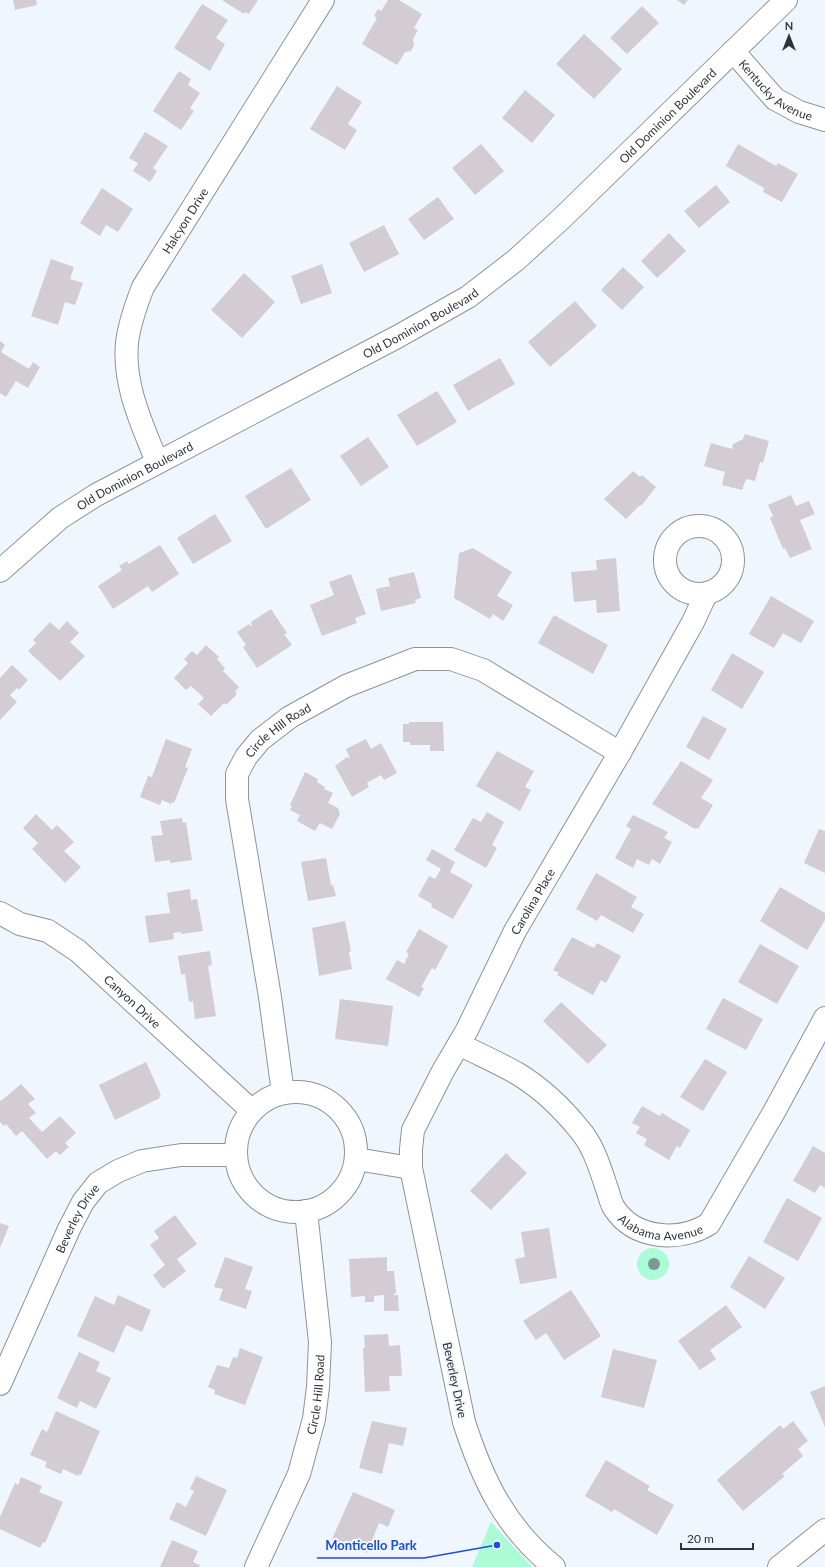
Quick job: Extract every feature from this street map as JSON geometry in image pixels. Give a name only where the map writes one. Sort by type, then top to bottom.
[{"type":"street","name":"Halcyon Drive","points":[[157,462],[134,401],[126,369],[127,343],[132,318],[143,287],[323,0]]},
{"type":"street","name":"Old Dominion Boulevard","points":[[0,571],[60,518],[96,495],[468,297],[516,260],[556,223],[786,0]]},
{"type":"street","name":"Kentucky Avenue","points":[[733,51],[775,99],[799,112],[825,120]]},
{"type":"street","name":"Carolina Place","points":[[412,1168],[411,1148],[413,1130],[515,931],[620,753],[693,622],[706,594]]},
{"type":"street","name":"Circle Hill Road","points":[[283,1093],[270,997],[237,799],[237,774],[246,757],[260,740],[290,717],[346,686],[415,660],[451,659],[483,670],[620,753]]},
{"type":"street","name":"Canyon Drive","points":[[0,913],[20,924],[48,932],[78,951],[251,1110]]},
{"type":"street","name":"Alabama Avenue","points":[[458,1044],[524,1079],[542,1091],[580,1129],[596,1154],[614,1208],[622,1217],[633,1226],[648,1232],[666,1236],[686,1235],[697,1232],[709,1224],[825,1018]]},
{"type":"street","points":[[296,1091],[328,1100],[339,1110],[352,1130],[355,1140],[356,1159],[350,1177],[338,1194],[330,1202],[306,1211],[282,1210],[271,1207],[261,1200],[251,1192],[240,1174],[235,1155],[239,1129],[251,1110],[263,1101],[283,1093],[296,1091]]},
{"type":"street","name":"Beverley Drive","points":[[0,1384],[69,1229],[83,1202],[98,1184],[118,1171],[142,1161],[182,1155],[235,1155]]},
{"type":"street","points":[[356,1159],[412,1168]]},
{"type":"street","name":"Beverley Drive","points":[[412,1168],[464,1422],[474,1454],[488,1485],[516,1530],[554,1567]]},
{"type":"street","name":"Circle Hill Road","points":[[256,1567],[299,1474],[314,1419],[320,1342],[306,1211]]},
{"type":"street","points":[[779,1567],[825,1530]]},
{"type":"green space","points":[[653,1248],[659,1249],[666,1255],[669,1264],[668,1270],[662,1277],[653,1280],[647,1279],[640,1273],[637,1264],[638,1258],[644,1251]]},
{"type":"green space","points":[[491,1522],[532,1567],[472,1567]]},
{"type":"building","points":[[13,0],[36,0],[37,5],[15,10]]},
{"type":"building","points":[[222,0],[258,0],[249,14],[245,12],[244,14]]},
{"type":"building","points":[[388,0],[399,0],[422,14],[414,28],[418,30],[413,39],[414,45],[411,51],[405,52],[397,65],[362,44],[377,18],[374,16],[378,9],[381,11]]},
{"type":"building","points":[[677,0],[688,0],[684,5]]},
{"type":"building","points":[[202,4],[228,20],[216,38],[225,44],[210,71],[174,48]]},
{"type":"building","points":[[642,6],[659,23],[627,54],[610,38]]},
{"type":"building","points":[[584,34],[622,69],[594,99],[556,64]]},
{"type":"building","points":[[179,71],[191,79],[188,85],[200,93],[190,108],[194,111],[181,130],[153,111]]},
{"type":"building","points":[[337,86],[362,102],[348,124],[357,130],[345,150],[310,129]]},
{"type":"building","points":[[525,90],[555,115],[532,143],[502,118]]},
{"type":"building","points":[[145,132],[168,146],[153,168],[157,171],[150,182],[133,171],[138,163],[129,158]]},
{"type":"building","points":[[481,144],[504,171],[475,195],[452,168]]},
{"type":"building","points":[[738,144],[776,166],[778,163],[798,174],[782,202],[763,192],[764,188],[726,166]]},
{"type":"building","points":[[716,185],[730,202],[699,228],[684,211]]},
{"type":"building","points":[[102,188],[133,209],[118,232],[106,225],[100,236],[80,223]]},
{"type":"building","points":[[438,197],[454,219],[424,240],[408,219]]},
{"type":"building","points":[[384,225],[399,254],[364,272],[349,243]]},
{"type":"building","points":[[669,233],[686,251],[657,278],[641,261]]},
{"type":"building","points":[[51,259],[74,267],[70,279],[83,283],[75,305],[65,302],[58,325],[31,316]]},
{"type":"building","points":[[322,264],[332,293],[301,304],[291,276]]},
{"type":"building","points":[[623,267],[644,287],[622,310],[601,290]]},
{"type":"building","points":[[244,273],[275,302],[242,338],[211,310]]},
{"type":"building","points":[[575,301],[597,326],[550,367],[528,342]]},
{"type":"building","points":[[0,341],[5,345],[1,352],[29,369],[33,362],[40,367],[28,388],[16,381],[6,397],[0,393]]},
{"type":"building","points":[[500,358],[515,384],[468,411],[453,385]]},
{"type":"building","points":[[437,391],[457,422],[417,446],[397,415]]},
{"type":"building","points":[[745,434],[769,441],[763,463],[760,462],[755,481],[746,479],[742,490],[722,485],[725,472],[704,466],[711,443],[732,449],[733,444],[743,439]]},
{"type":"building","points":[[368,437],[389,467],[361,486],[340,456]]},
{"type":"building","points":[[291,468],[311,500],[266,529],[245,496]]},
{"type":"building","points":[[633,471],[640,477],[642,475],[656,487],[641,506],[640,505],[626,519],[604,499]]},
{"type":"building","points":[[791,495],[796,506],[809,501],[815,514],[800,520],[812,549],[790,558],[785,548],[783,549],[770,518],[773,516],[768,505]]},
{"type":"building","points":[[215,514],[232,541],[193,564],[177,538]]},
{"type":"building","points":[[160,545],[179,574],[152,592],[148,586],[113,609],[98,586],[122,570],[119,566],[127,561],[129,564]]},
{"type":"building","points":[[473,548],[512,572],[497,596],[513,605],[503,621],[493,614],[490,619],[454,598],[459,553]]},
{"type":"building","points":[[616,558],[620,611],[597,613],[596,600],[574,602],[571,572],[597,570],[596,560]]},
{"type":"building","points":[[414,572],[421,598],[415,600],[416,603],[381,611],[376,589],[390,586],[388,578]]},
{"type":"building","points":[[351,574],[366,614],[355,618],[357,623],[322,636],[310,605],[334,595],[329,582]]},
{"type":"building","points":[[771,596],[814,621],[801,643],[783,633],[774,648],[749,634]]},
{"type":"building","points":[[271,609],[287,633],[284,634],[292,645],[257,668],[243,647],[246,645],[237,632],[249,624],[250,626],[252,625],[251,622]]},
{"type":"building","points":[[554,615],[608,645],[593,674],[538,643]]},
{"type":"building","points":[[67,621],[79,633],[70,642],[85,656],[60,681],[28,651],[36,643],[33,640],[50,622],[59,630]]},
{"type":"building","points":[[206,645],[219,657],[217,659],[225,668],[223,671],[239,687],[235,692],[237,694],[226,705],[224,703],[211,716],[198,704],[204,698],[191,686],[186,690],[174,678],[188,663],[184,659],[192,651],[197,655]]},
{"type":"building","points":[[732,653],[764,672],[742,709],[711,690]]},
{"type":"building","points":[[12,665],[28,680],[19,690],[17,688],[10,695],[17,702],[0,720],[0,678]]},
{"type":"building","points":[[703,716],[727,729],[709,760],[686,747]]},
{"type":"building","points":[[409,722],[443,722],[444,751],[430,751],[430,745],[410,745],[410,742],[403,742],[403,724],[409,724]]},
{"type":"building","points":[[166,739],[192,749],[185,767],[188,768],[174,803],[172,802],[171,804],[162,800],[160,805],[140,797],[148,776],[152,777]]},
{"type":"building","points":[[366,739],[371,749],[381,743],[397,773],[384,780],[381,775],[367,783],[369,787],[352,797],[335,766],[347,757],[350,758],[346,749]]},
{"type":"building","points":[[497,751],[534,771],[525,787],[531,790],[520,811],[476,786]]},
{"type":"building","points":[[681,761],[713,780],[701,798],[713,805],[698,829],[695,829],[652,804]]},
{"type":"building","points":[[305,772],[318,779],[317,782],[325,787],[324,789],[333,793],[328,803],[338,808],[340,814],[332,829],[320,823],[315,831],[297,821],[300,815],[290,810],[292,806],[290,805]]},
{"type":"building","points":[[487,812],[504,822],[492,845],[497,848],[486,868],[454,850],[473,818],[481,822]]},
{"type":"building","points":[[36,814],[52,830],[57,825],[74,842],[64,851],[81,867],[65,883],[32,849],[38,843],[23,828]]},
{"type":"building","points":[[633,815],[668,832],[664,838],[672,842],[660,864],[652,859],[649,865],[637,859],[633,868],[615,858],[631,829],[626,826]]},
{"type":"building","points":[[182,818],[183,823],[186,822],[192,860],[170,863],[170,860],[155,862],[151,836],[163,835],[160,821]]},
{"type":"building","points":[[819,829],[825,831],[825,873],[804,863]]},
{"type":"building","points":[[432,849],[455,862],[450,872],[473,885],[453,919],[431,907],[432,904],[418,896],[429,876],[435,879],[441,869],[426,860]]},
{"type":"building","points":[[326,858],[331,885],[333,885],[336,896],[308,901],[301,862]]},
{"type":"building","points":[[596,873],[637,897],[631,907],[644,914],[633,933],[601,915],[597,921],[576,909]]},
{"type":"building","points":[[780,887],[825,913],[825,920],[807,950],[760,921]]},
{"type":"building","points":[[190,889],[191,900],[197,899],[203,931],[181,934],[181,932],[173,933],[174,939],[149,943],[145,916],[170,913],[167,893]]},
{"type":"building","points":[[345,921],[351,951],[349,952],[352,969],[319,976],[312,928]]},
{"type":"building","points":[[419,929],[448,946],[435,970],[432,968],[421,987],[424,988],[419,997],[386,979],[397,960],[404,964],[409,954],[406,952]]},
{"type":"building","points":[[572,937],[594,948],[597,943],[621,956],[606,983],[601,980],[593,995],[557,975],[559,973],[553,970]]},
{"type":"building","points":[[760,944],[799,966],[777,1004],[738,982]]},
{"type":"building","points":[[210,951],[212,965],[208,966],[216,1016],[195,1019],[193,1001],[189,1002],[185,974],[181,975],[178,956]]},
{"type":"building","points":[[723,998],[763,1019],[746,1050],[706,1029]]},
{"type":"building","points":[[340,999],[393,1006],[388,1046],[335,1039]]},
{"type":"building","points":[[561,1002],[607,1045],[588,1064],[543,1021]]},
{"type":"building","points":[[705,1059],[727,1072],[703,1111],[680,1097]]},
{"type":"building","points":[[146,1062],[161,1095],[159,1096],[160,1098],[115,1120],[99,1085]]},
{"type":"building","points":[[21,1084],[35,1099],[28,1104],[36,1113],[29,1118],[42,1132],[60,1116],[76,1133],[65,1143],[69,1147],[60,1155],[56,1151],[47,1159],[22,1131],[16,1136],[6,1124],[4,1126],[0,1122],[0,1100],[1,1101]]},
{"type":"building","points":[[642,1106],[660,1116],[662,1113],[690,1130],[680,1148],[677,1146],[669,1160],[644,1145],[647,1139],[636,1133],[640,1127],[632,1123]]},
{"type":"building","points":[[813,1146],[825,1153],[825,1188],[820,1185],[815,1193],[793,1181]]},
{"type":"building","points":[[506,1153],[527,1173],[491,1210],[470,1191]]},
{"type":"building","points":[[787,1198],[822,1218],[798,1261],[763,1242]]},
{"type":"building","points":[[175,1215],[197,1244],[177,1259],[186,1271],[163,1289],[153,1275],[165,1265],[150,1245],[159,1238],[154,1231]]},
{"type":"building","points":[[0,1223],[9,1226],[0,1248]]},
{"type":"building","points":[[549,1228],[557,1278],[520,1284],[515,1259],[525,1257],[521,1232]]},
{"type":"building","points":[[749,1256],[785,1278],[765,1309],[730,1287]]},
{"type":"building","points":[[225,1257],[253,1267],[245,1289],[252,1291],[246,1309],[219,1300],[223,1289],[214,1287]]},
{"type":"building","points":[[387,1257],[387,1271],[394,1271],[396,1293],[393,1295],[398,1295],[399,1311],[384,1311],[384,1295],[374,1296],[374,1302],[365,1302],[365,1296],[351,1297],[349,1259]]},
{"type":"building","points":[[571,1290],[601,1336],[564,1360],[546,1333],[536,1340],[523,1321]]},
{"type":"building","points":[[118,1295],[151,1310],[142,1332],[126,1325],[114,1353],[77,1336],[95,1296],[114,1305]]},
{"type":"building","points":[[726,1305],[742,1327],[710,1350],[716,1359],[700,1370],[678,1341]]},
{"type":"building","points":[[388,1334],[389,1346],[400,1345],[402,1376],[389,1376],[390,1391],[365,1392],[363,1348],[365,1347],[364,1335]]},
{"type":"building","points":[[240,1348],[263,1357],[245,1405],[214,1394],[215,1390],[208,1387],[217,1365],[229,1368],[233,1357],[237,1358]]},
{"type":"building","points":[[613,1349],[657,1360],[644,1408],[601,1397]]},
{"type":"building","points":[[79,1352],[100,1362],[96,1371],[111,1378],[96,1409],[80,1401],[77,1408],[57,1398]]},
{"type":"building","points":[[825,1386],[825,1427],[810,1392]]},
{"type":"building","points":[[56,1411],[100,1431],[81,1475],[79,1474],[78,1476],[63,1469],[61,1474],[45,1467],[47,1462],[30,1455],[42,1429],[47,1432]]},
{"type":"building","points":[[372,1421],[407,1428],[403,1446],[389,1443],[382,1474],[359,1468]]},
{"type":"building","points":[[793,1421],[808,1441],[798,1449],[803,1456],[782,1474],[785,1476],[743,1511],[717,1480],[780,1425],[783,1429]]},
{"type":"building","points":[[606,1460],[650,1486],[647,1490],[674,1505],[657,1535],[614,1509],[612,1512],[585,1496]]},
{"type":"building","points":[[196,1476],[227,1490],[206,1536],[169,1519],[177,1502],[186,1507],[194,1491],[190,1489]]},
{"type":"building","points":[[21,1477],[42,1486],[39,1492],[63,1502],[45,1543],[43,1542],[40,1548],[0,1529],[0,1517],[15,1483],[18,1485]]},
{"type":"building","points":[[353,1492],[395,1510],[388,1527],[379,1523],[367,1553],[332,1539]]},
{"type":"building","points":[[172,1540],[198,1551],[193,1562],[200,1565],[199,1567],[160,1567]]},
{"type":"place","name":"Monticello Park","points":[[497,1545]]}]
